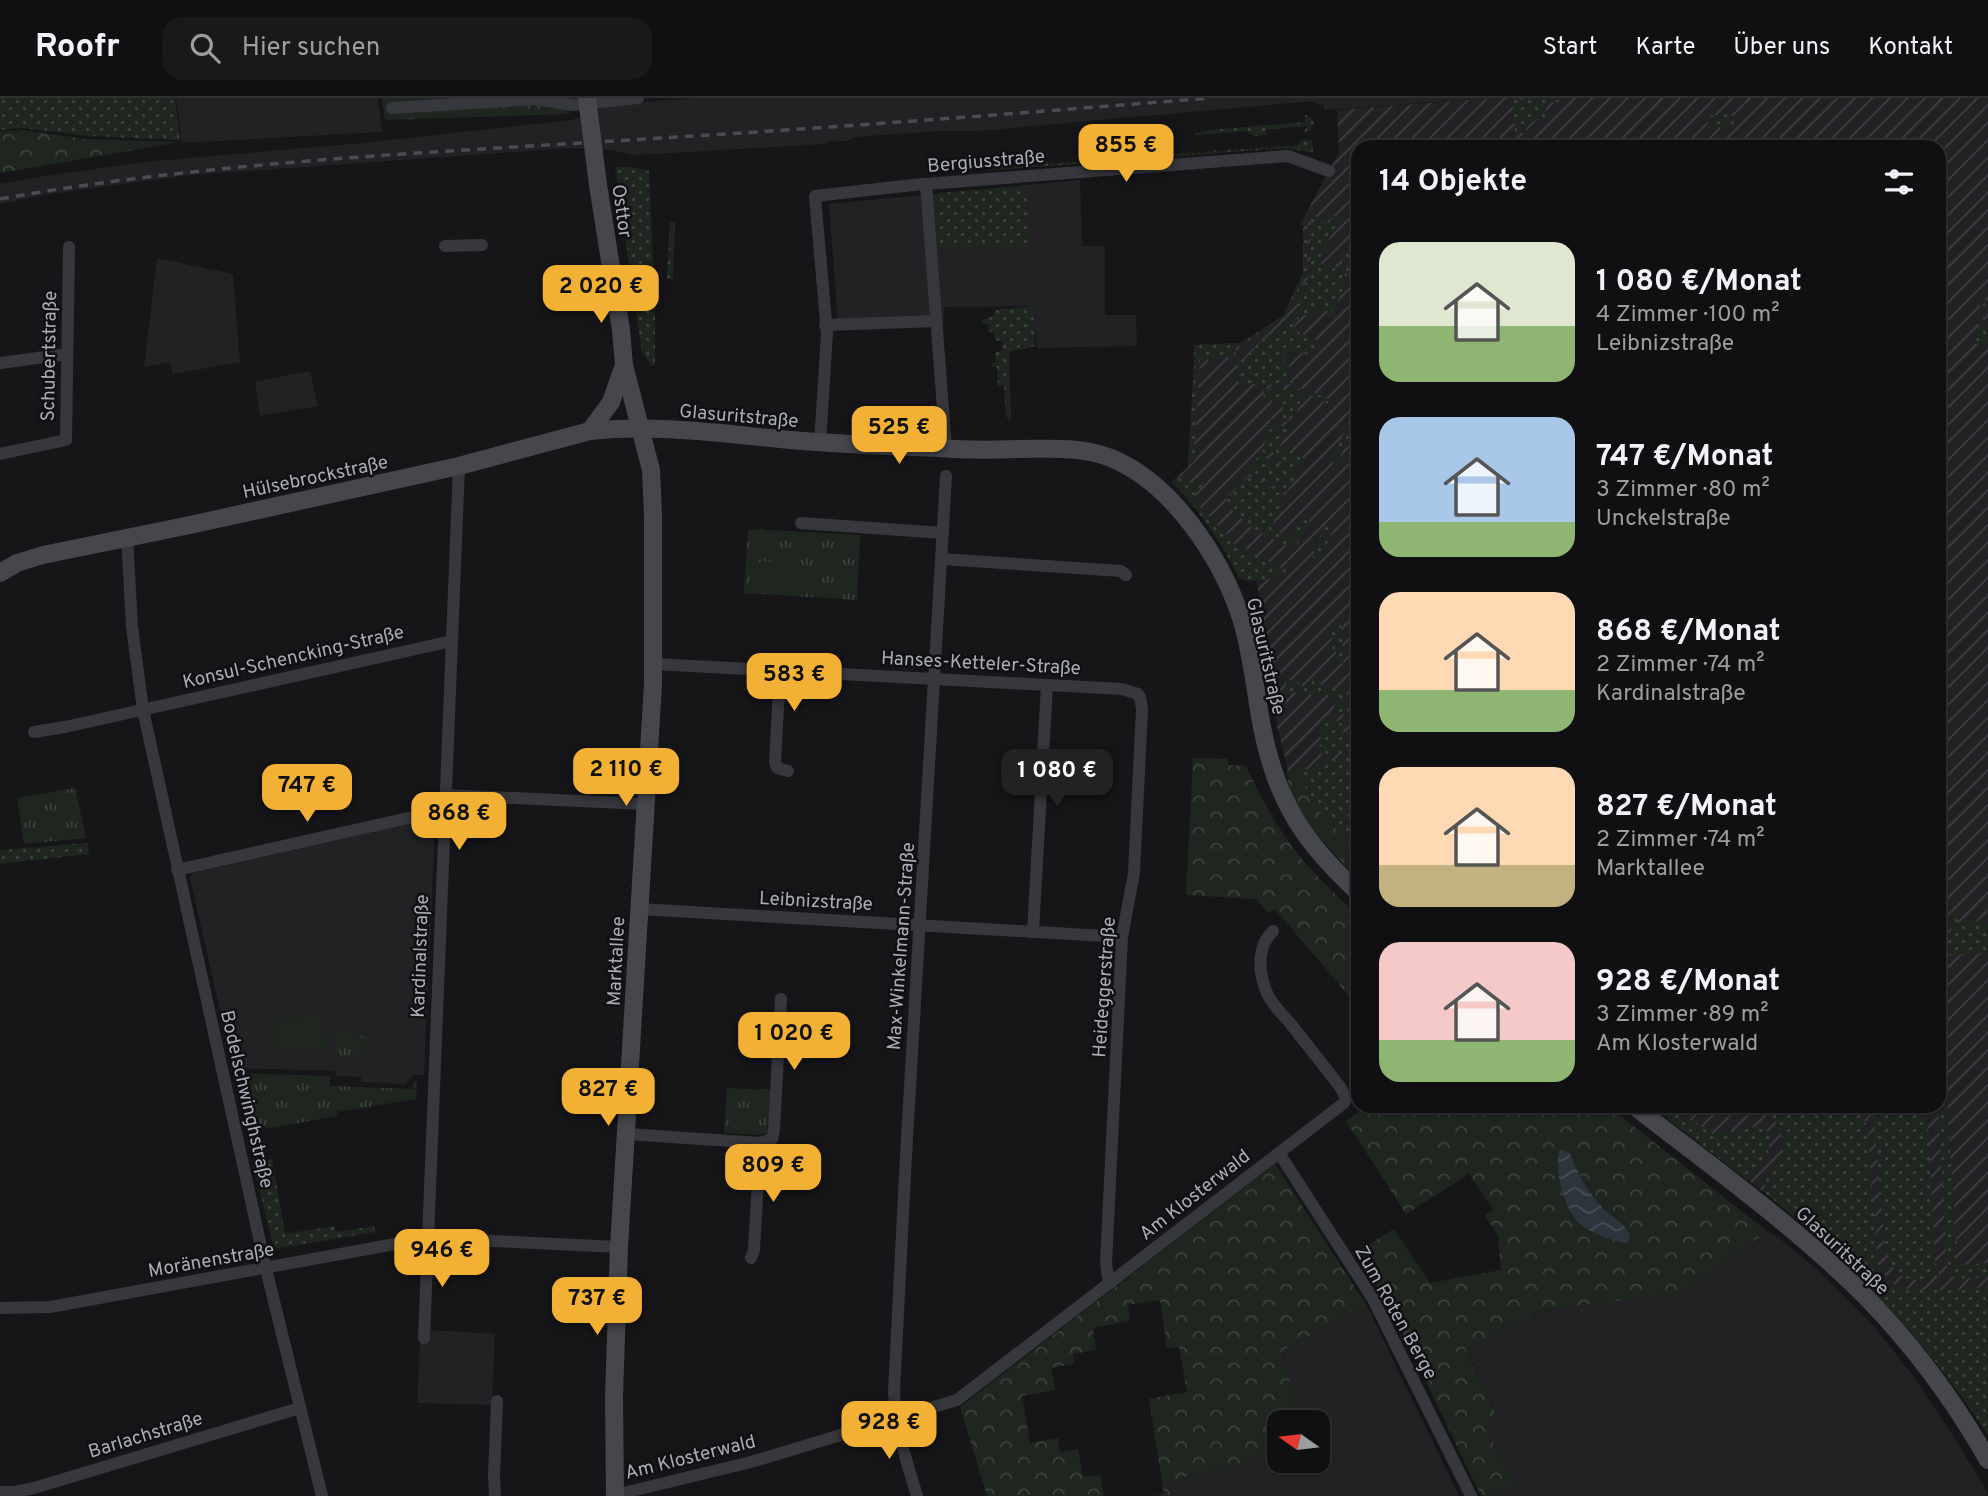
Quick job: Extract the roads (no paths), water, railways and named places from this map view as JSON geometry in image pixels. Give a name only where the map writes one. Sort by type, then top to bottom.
[{"type":"main road","name":"Osttor","points":[[587,98],[624,365],[641,430]]},
{"type":"main road","name":"Osttor","points":[[590,431],[611,402],[624,365]]},
{"type":"main road","name":"Glasuritstraße","points":[[641,430],[684,430],[820,443],[946,449],[1060,448],[1084,450],[1112,458],[1125,465],[1164,494],[1192,526],[1221,570],[1241,619],[1269,761],[1283,796],[1323,859],[1351,885]]},
{"type":"main road","name":"Hülsebrockstraße","points":[[0,573],[17,563],[43,555],[459,466],[590,431],[641,430]]},
{"type":"main road","name":"Marktallee","points":[[613,1496],[620,1247],[653,664],[651,470],[641,430]]},
{"type":"main road","name":"Glasuritstraße","points":[[1643,1113],[1805,1241],[1865,1296],[1936,1380],[1988,1460]]},
{"type":"street","points":[[392,108],[536,99],[573,105],[638,98]]},
{"type":"street","name":"Bergiusstraße","points":[[820,443],[826,326],[815,196],[926,184],[1288,156],[1329,171]]},
{"type":"street","points":[[926,184],[946,449]]},
{"type":"street","points":[[445,246],[482,245]]},
{"type":"street","name":"Schubertstraße","points":[[0,454],[66,440],[69,247]]},
{"type":"street","points":[[826,326],[937,321]]},
{"type":"street","points":[[0,363],[67,354]]},
{"type":"street","name":"Kardinalstraße","points":[[428,1238],[459,466]]},
{"type":"street","name":"Max-Winkelmann-Straße","points":[[895,1419],[905,1155],[921,925],[946,475]]},
{"type":"street","points":[[801,523],[943,533]]},
{"type":"street","name":"Bodelschwinghstraße","points":[[127,537],[132,629],[143,710],[266,1269],[323,1496]]},
{"type":"street","points":[[942,559],[1121,571],[1126,575]]},
{"type":"street","name":"Konsul-Schencking-Straße","points":[[143,710],[452,641]]},
{"type":"street","name":"Hanses-Ketteler-Straße","points":[[653,664],[1122,689],[1138,694]]},
{"type":"street","points":[[780,671],[775,762],[777,768],[788,771]]},
{"type":"street","points":[[1033,932],[1047,685]]},
{"type":"street","name":"Heideggerstraße","points":[[1109,1284],[1106,1264],[1122,937],[1134,873],[1142,709],[1138,694]]},
{"type":"street","points":[[34,732],[143,710]]},
{"type":"street","points":[[446,795],[646,804]]},
{"type":"street","points":[[177,870],[444,810]]},
{"type":"street","name":"Leibnizstraße","points":[[639,909],[1122,937]]},
{"type":"street","name":"Am Klosterwald","points":[[613,1496],[751,1462],[957,1400],[1338,1108],[1346,1099],[1341,1088],[1265,989],[1262,948],[1264,941],[1273,931]]},
{"type":"street","points":[[627,1134],[760,1143],[772,1139],[781,999]]},
{"type":"street","points":[[751,1258],[754,1250],[760,1143]]},
{"type":"street","name":"Zum Roten Berge","points":[[1279,1153],[1373,1299],[1471,1496]]},
{"type":"street","points":[[424,1338],[428,1238]]},
{"type":"street","name":"Moränenstraße","points":[[0,1308],[50,1307],[428,1238],[620,1247]]},
{"type":"street","points":[[495,1496],[498,1401]]},
{"type":"street","name":"Barlachstraße","points":[[0,1492],[34,1488],[300,1408]]},
{"type":"street","points":[[895,1419],[917,1496]]},
{"type":"water","points":[[1560,1149],[1570,1153],[1593,1196],[1628,1231],[1630,1235],[1627,1242],[1595,1233],[1581,1225],[1573,1215],[1564,1197],[1559,1176]]},
{"type":"railway","points":[[0,199],[160,176],[321,160],[715,135],[1210,98]]}]
